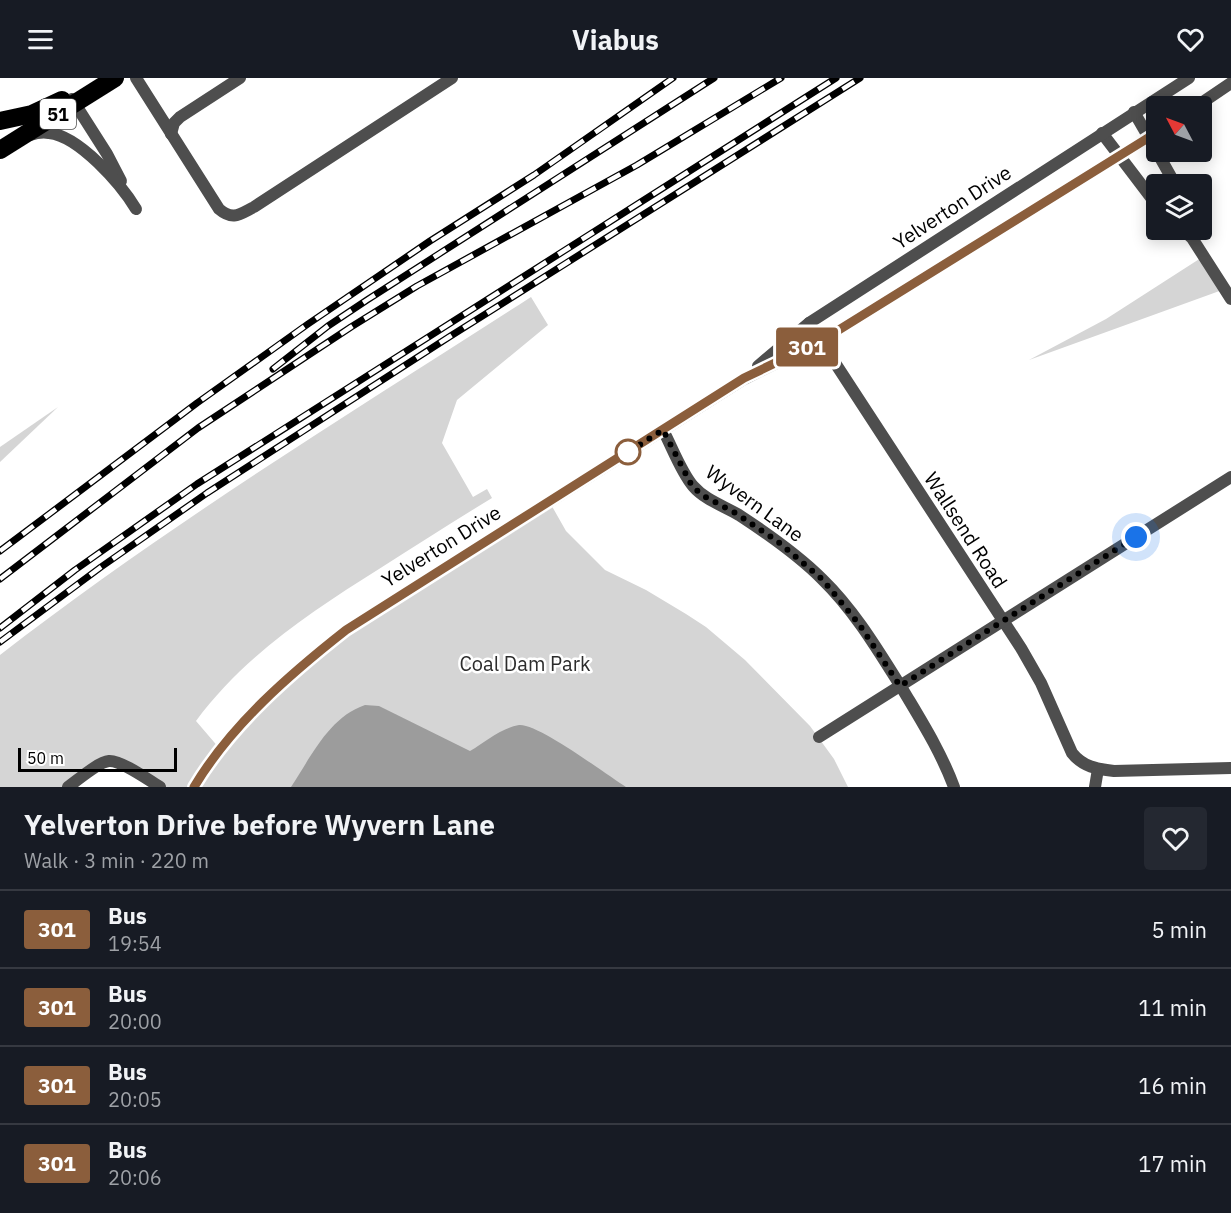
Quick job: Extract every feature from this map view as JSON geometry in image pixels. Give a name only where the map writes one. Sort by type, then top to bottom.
[{"type":"highway","points":[[0,121],[32,114],[72,100],[110,78]]},
{"type":"highway","name":"51","points":[[0,150],[72,100],[116,78]]},
{"type":"street","points":[[136,78],[219,209],[227,216],[236,216],[254,207],[452,78]]},
{"type":"street","points":[[171,134],[171,129],[180,117],[240,78]]},
{"type":"street","name":"Yelverton Drive","points":[[744,378],[809,323],[1189,78]]},
{"type":"street","points":[[1212,96],[1231,83]]},
{"type":"street","points":[[72,100],[107,154],[119,175],[126,194]]},
{"type":"street","points":[[1134,112],[1146,127]]},
{"type":"street","points":[[17,140],[48,132],[65,138],[105,170],[136,209]]},
{"type":"street","points":[[1102,133],[1146,191]]},
{"type":"street","name":"Yelverton Drive","points":[[194,787],[220,750],[266,700],[312,657],[346,630],[744,378],[821,341],[1146,139]]},
{"type":"street","points":[[1194,240],[1231,299]]},
{"type":"street","name":"Wallsend Road","points":[[809,323],[1021,648],[1041,683],[1072,753],[1077,760],[1098,769]]},
{"type":"street","name":"Wyvern Lane","points":[[663,430],[692,486],[702,495],[737,514],[777,541],[822,579],[859,624],[935,744],[954,787]]},
{"type":"street","points":[[819,737],[1231,477]]},
{"type":"street","points":[[68,787],[100,764],[109,761],[117,763],[160,787]]},
{"type":"street","points":[[1095,787],[1098,769],[1114,771],[1231,768]]},
{"type":"green space","points":[[1204,256],[1225,289],[1029,360],[1106,319]]},
{"type":"green space","name":"Coal Dam Park","points":[[531,297],[548,325],[457,400],[442,443],[473,497],[487,489],[492,498],[354,585],[280,636],[235,676],[196,721],[220,749],[312,657],[549,501],[566,531],[605,570],[646,590],[686,614],[706,627],[745,660],[810,726],[834,759],[848,787],[160,787],[109,761],[68,787],[0,787],[0,655],[195,514]]},
{"type":"green space","points":[[58,407],[0,462],[0,447]]},
{"type":"shaded area","points":[[365,705],[379,706],[470,751],[506,729],[519,725],[528,727],[556,741],[626,787],[291,787],[331,728],[352,711]]},
{"type":"railway","points":[[0,551],[197,403],[308,324],[430,241],[534,175],[673,78]]},
{"type":"railway","points":[[273,369],[328,326],[367,300],[714,78]]},
{"type":"railway","points":[[0,579],[198,428],[351,327],[417,286],[637,165],[781,78]]},
{"type":"railway","points":[[0,628],[75,570],[197,484],[836,78]]},
{"type":"railway","points":[[0,642],[101,567],[207,493],[449,337],[860,78]]},
{"type":"bus line","name":"301","points":[[194,787],[220,750],[266,700],[312,657],[346,630],[744,378],[821,341],[1146,139]]},
{"type":"route","points":[[628,452],[625,454],[663,430],[692,486],[702,495],[737,514],[777,541],[822,579],[843,602],[900,686],[1136,537]]}]
